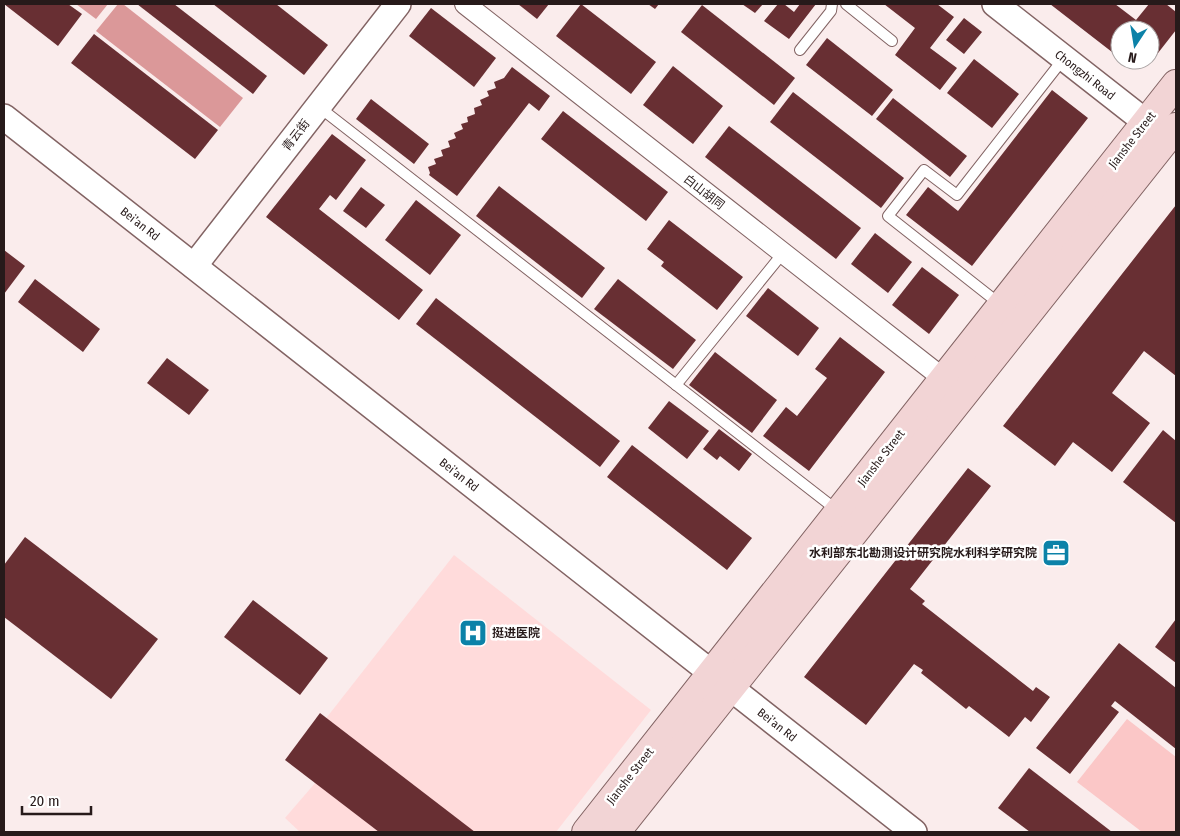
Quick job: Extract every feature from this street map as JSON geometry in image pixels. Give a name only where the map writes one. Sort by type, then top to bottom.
[{"type":"main road","name":"Jianshe Street","points":[[586,832],[721,681],[1166,134],[1176,84]]},
{"type":"main road","name":"Jianshe Street","points":[[616,832],[839,512],[1002,306],[1166,134]]},
{"type":"street","name":"青云街","points":[[194,266],[398,4]]},
{"type":"street","name":"白山胡同","points":[[465,4],[944,379]]},
{"type":"street","name":"Chongzhi Road","points":[[995,4],[1166,134]]},
{"type":"street","name":"Bei’an Rd","points":[[4,117],[914,832]]},
{"type":"lane","points":[[800,50],[831,11],[832,4]]},
{"type":"lane","points":[[846,4],[892,41]]},
{"type":"lane","points":[[1002,306],[888,216],[924,170],[957,195],[1064,58]]},
{"type":"lane","points":[[318,106],[839,512]]},
{"type":"lane","points":[[676,385],[783,253]]},
{"type":"shaded area","points":[[76,4],[108,4],[96,19]]},
{"type":"shaded area","points":[[118,4],[123,4],[243,98],[220,127],[96,31]]},
{"type":"shaded area","name":"挺进医院","points":[[454,555],[651,710],[556,832],[300,832],[285,818],[328,768],[302,749]]},
{"type":"shaded area","points":[[1127,719],[1176,757],[1176,832],[1142,832],[1077,782]]},
{"type":"building","points":[[4,4],[68,4],[82,14],[58,46]]},
{"type":"building","points":[[137,4],[174,4],[267,76],[253,94]]},
{"type":"building","points":[[213,4],[276,4],[328,45],[304,75]]},
{"type":"building","points":[[518,4],[549,4],[537,19]]},
{"type":"building","points":[[581,4],[656,62],[631,94],[556,36]]},
{"type":"building","points":[[648,4],[659,4],[655,9]]},
{"type":"building","points":[[742,4],[763,4],[755,13]]},
{"type":"building","points":[[778,4],[784,4],[794,12],[800,4],[816,4],[789,39],[764,21]]},
{"type":"building","points":[[884,4],[937,4],[954,17],[930,48],[957,68],[940,90],[895,55],[915,28]]},
{"type":"building","points":[[1050,4],[1115,4],[1136,20],[1110,20],[1110,50]]},
{"type":"building","points":[[1149,4],[1166,4],[1176,12],[1176,30],[1160,50],[1160,20],[1136,20]]},
{"type":"building","points":[[702,5],[795,78],[774,105],[681,32]]},
{"type":"building","points":[[431,8],[496,58],[474,87],[409,36]]},
{"type":"building","points":[[964,18],[982,32],[964,54],[946,40]]},
{"type":"building","points":[[94,34],[218,130],[195,159],[71,63]]},
{"type":"building","points":[[827,38],[893,90],[872,116],[806,65]]},
{"type":"building","points":[[974,59],[1019,94],[992,128],[947,93]]},
{"type":"building","points":[[673,66],[723,106],[693,144],[643,105]]},
{"type":"building","points":[[512,67],[550,96],[539,111],[529,103],[457,196],[429,175],[428,167],[436,164],[434,159],[443,156],[441,150],[450,147],[448,141],[456,138],[454,133],[463,129],[461,124],[468,122],[467,117],[475,114],[474,108],[482,105],[480,100],[489,96],[487,91],[496,88],[494,82],[504,78]]},
{"type":"building","points":[[1052,90],[1088,118],[972,266],[906,215],[928,187],[958,211]]},
{"type":"building","points":[[793,92],[904,178],[881,208],[770,122]]},
{"type":"building","points":[[893,98],[967,156],[950,177],[876,119]]},
{"type":"building","points":[[371,99],[429,144],[414,164],[356,119]]},
{"type":"building","points":[[563,111],[668,192],[646,221],[541,139]]},
{"type":"building","points":[[729,126],[861,228],[836,259],[705,157]]},
{"type":"building","points":[[332,134],[366,160],[336,200],[330,195],[319,209],[423,290],[399,320],[266,217]]},
{"type":"building","points":[[499,186],[605,268],[582,298],[476,216]]},
{"type":"building","points":[[361,187],[385,205],[366,228],[343,211]]},
{"type":"building","points":[[416,200],[461,235],[430,275],[385,240]]},
{"type":"building","points":[[1176,205],[1176,376],[1144,351],[1112,393],[1150,423],[1112,472],[1073,442],[1055,466],[1003,426]]},
{"type":"building","points":[[669,220],[743,277],[717,310],[661,266],[664,262],[647,249]]},
{"type":"building","points":[[875,233],[912,262],[888,293],[851,264]]},
{"type":"building","points":[[4,250],[25,266],[4,294]]},
{"type":"building","points":[[922,267],[959,295],[929,334],[892,305]]},
{"type":"building","points":[[35,279],[100,329],[83,352],[18,302]]},
{"type":"building","points":[[618,279],[696,340],[673,369],[594,309]]},
{"type":"building","points":[[768,288],[819,328],[798,356],[746,316]]},
{"type":"building","points":[[436,298],[620,441],[600,467],[416,324]]},
{"type":"building","points":[[840,337],[885,372],[809,471],[763,436],[786,407],[797,416],[827,378],[815,369]]},
{"type":"building","points":[[715,352],[777,400],[752,433],[689,385]]},
{"type":"building","points":[[167,358],[209,390],[189,415],[147,383]]},
{"type":"building","points":[[669,401],[709,431],[687,459],[648,428]]},
{"type":"building","points":[[719,429],[752,454],[739,471],[720,456],[717,460],[703,449]]},
{"type":"building","points":[[1163,430],[1176,441],[1176,523],[1123,482]]},
{"type":"building","points":[[632,445],[752,538],[727,570],[607,477]]},
{"type":"building","points":[[968,468],[991,486],[910,589],[925,601],[922,604],[1033,691],[1036,687],[1050,697],[1031,722],[1025,717],[1009,737],[969,706],[966,709],[921,673],[923,670],[914,664],[866,725],[804,677]]},
{"type":"building","points":[[25,537],[158,639],[111,699],[4,617],[4,565]]},
{"type":"building","points":[[253,600],[328,658],[300,695],[224,637]]},
{"type":"building","points":[[1176,619],[1176,663],[1155,647]]},
{"type":"building","points":[[1119,643],[1176,688],[1176,749],[1115,701],[1111,706],[1119,712],[1070,774],[1036,748]]},
{"type":"building","points":[[320,713],[475,832],[379,832],[285,760]]},
{"type":"building","points":[[1029,768],[1112,832],[1030,832],[998,808]]},
{"type":"place","name":"水利部东北勘测设计研究院水利科学研究院","points":[[1056,553]]},
{"type":"place","name":"挺进医院","points":[[473,633]]}]
